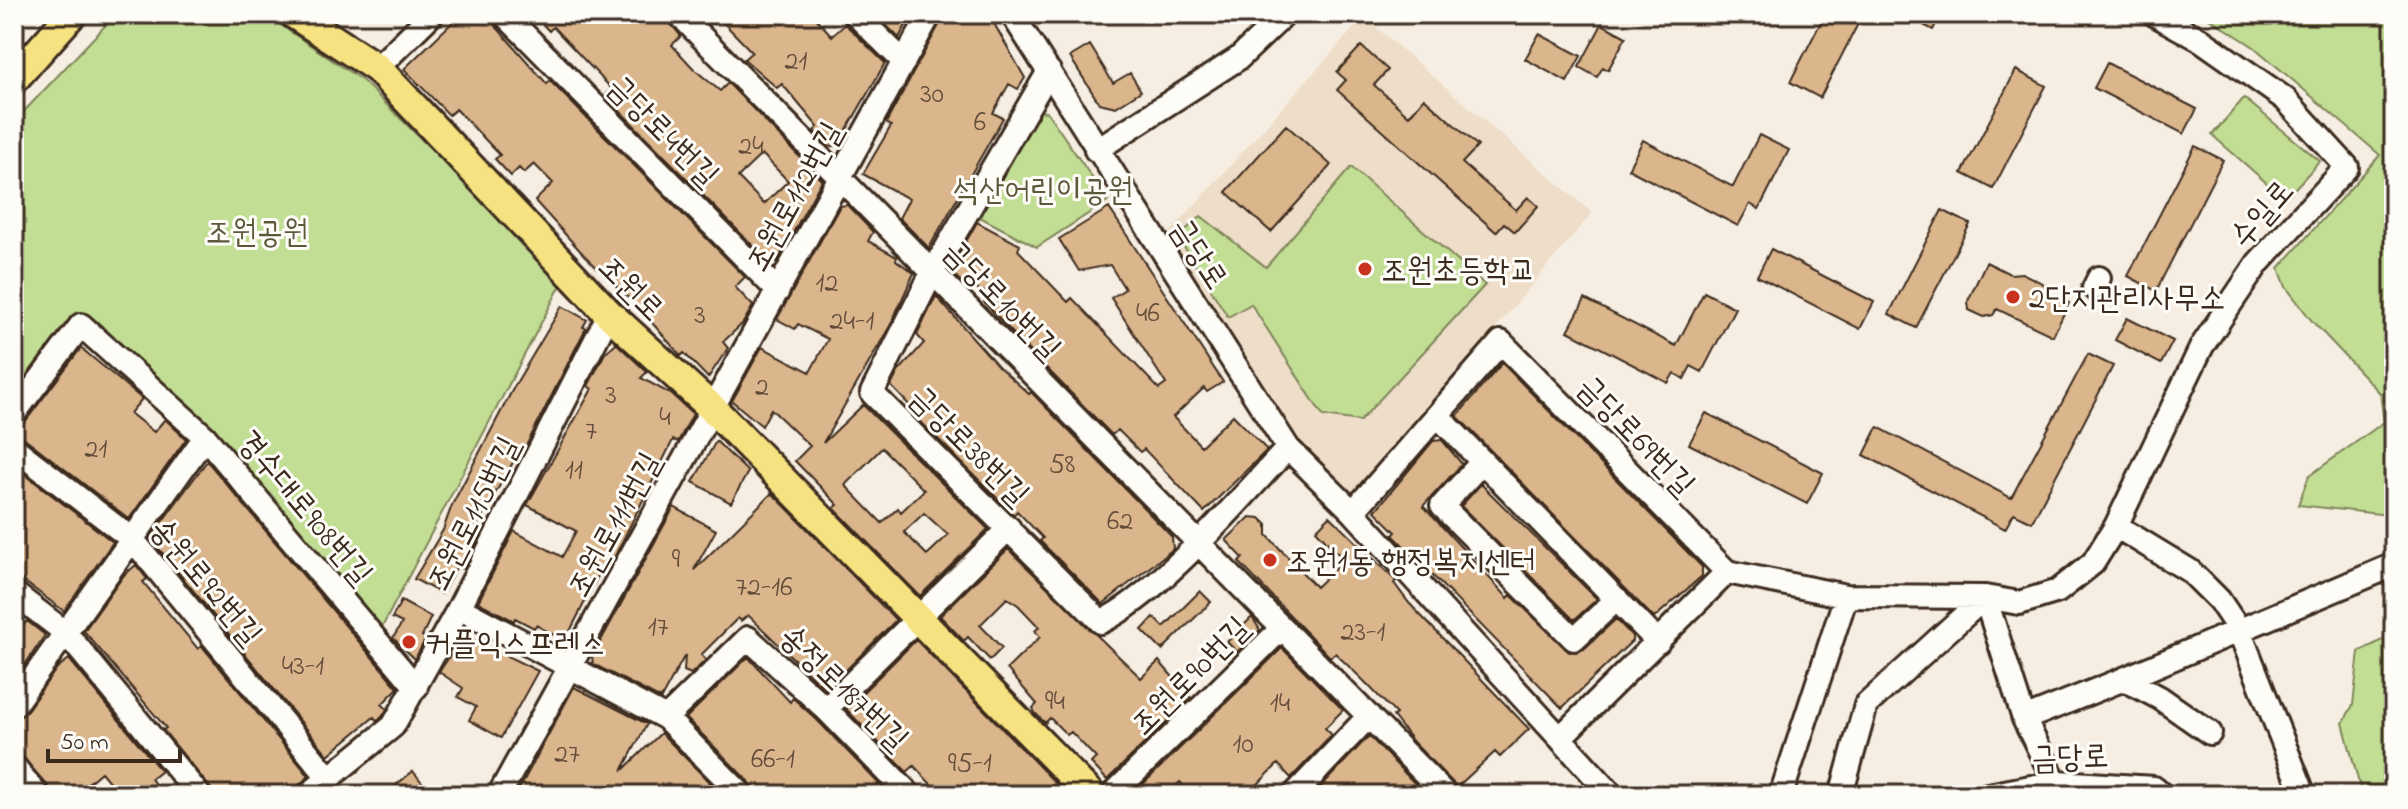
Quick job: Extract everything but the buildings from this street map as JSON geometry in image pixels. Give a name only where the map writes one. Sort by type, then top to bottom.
[{"type":"main road","points":[[14,79],[72,14]]},
{"type":"main road","name":"조원로","points":[[294,14],[377,68],[609,314],[713,409],[1091,795]]},
{"type":"street","points":[[377,68],[432,14]]},
{"type":"street","name":"금당로4번길","points":[[504,14],[778,291]]},
{"type":"street","name":"금당로10번길","points":[[679,14],[1280,630]]},
{"type":"street","points":[[855,14],[904,62]]},
{"type":"street","name":"조원로112번길","points":[[713,409],[930,14]]},
{"type":"street","name":"금당로","points":[[1012,14],[1288,448],[1353,512],[1562,736],[1612,795]]},
{"type":"street","points":[[1096,150],[1239,58],[1285,14]]},
{"type":"street","name":"수일로","points":[[2116,526],[2202,346],[2258,263],[2347,167],[2285,99],[2201,40],[2154,14]]},
{"type":"street","name":"금당로38번길","points":[[1049,71],[932,273],[872,393],[1101,622],[1122,612],[1196,543],[1288,448]]},
{"type":"street","name":"조원로115번길","points":[[308,795],[393,726],[459,608],[609,314]]},
{"type":"street","points":[[14,414],[81,325],[205,437]]},
{"type":"street","name":"금당로69번길","points":[[1438,416],[1501,342],[1727,572]]},
{"type":"street","name":"조원로111번길","points":[[499,795],[713,409]]},
{"type":"street","points":[[1353,512],[1438,416],[1658,642]]},
{"type":"street","name":"경수대로908번길","points":[[14,705],[205,437],[416,687]]},
{"type":"street","name":"송원로92번길","points":[[14,448],[133,540],[329,778]]},
{"type":"street","points":[[1482,462],[1442,506],[1574,639],[1617,599]]},
{"type":"street","points":[[1562,736],[1727,572],[1846,596],[1985,597],[2019,603],[2058,591],[2093,563],[2116,526],[2190,571],[2219,600],[2239,630],[2304,795]]},
{"type":"street","points":[[826,709],[1009,528]]},
{"type":"street","points":[[2024,719],[2394,565]]},
{"type":"street","points":[[14,593],[66,633],[199,795]]},
{"type":"street","points":[[1781,795],[1846,596]]},
{"type":"street","points":[[1985,597],[2024,719],[2060,789]]},
{"type":"street","points":[[1841,795],[1866,705],[1985,597]]},
{"type":"street","points":[[459,608],[666,718],[742,795]]},
{"type":"street","name":"조원로90번길","points":[[1112,795],[1280,630],[1446,795]]},
{"type":"street","name":"송정로187번길","points":[[666,718],[748,638],[826,709],[910,795]]},
{"type":"street","points":[[2124,679],[2160,698],[2210,733]]},
{"type":"street","points":[[1294,795],[1369,716]]},
{"type":"street","points":[[14,766],[37,795]]},
{"type":"street","name":"금당로","points":[[1988,795],[2060,789],[2157,793]]},
{"type":"shaded area","name":"조원초등학교","points":[[1364,17],[1592,213],[1351,500],[1306,455],[1164,239]]},
{"type":"green space","name":"조원공원","points":[[116,14],[264,14],[363,81],[563,281],[377,637],[83,316],[14,397],[14,122]]},
{"type":"green space","points":[[2203,14],[2394,14],[2394,509],[2388,515],[2298,505],[2309,476],[2384,422],[2380,393],[2312,321],[2286,287],[2279,268],[2380,155],[2254,47]]},
{"type":"green space","points":[[2244,98],[2320,161],[2285,199],[2212,135]]},
{"type":"green space","name":"석산어린이공원","points":[[1037,111],[1047,112],[1108,201],[1037,247],[976,215]]},
{"type":"green space","points":[[1351,167],[1485,285],[1360,421],[1323,416],[1251,304],[1228,317],[1178,237],[1201,216],[1266,267]]},
{"type":"green space","points":[[2394,634],[2394,795],[2362,795],[2343,723],[2353,705],[2359,652]]},
{"type":"place","name":"조원초등학교","points":[[1365,269]]},
{"type":"place","name":"2단지관리사무소","points":[[2013,297]]},
{"type":"place","name":"조원1동 행정복지센터","points":[[1270,560]]},
{"type":"place","name":"커플익스프레스","points":[[409,642]]}]
